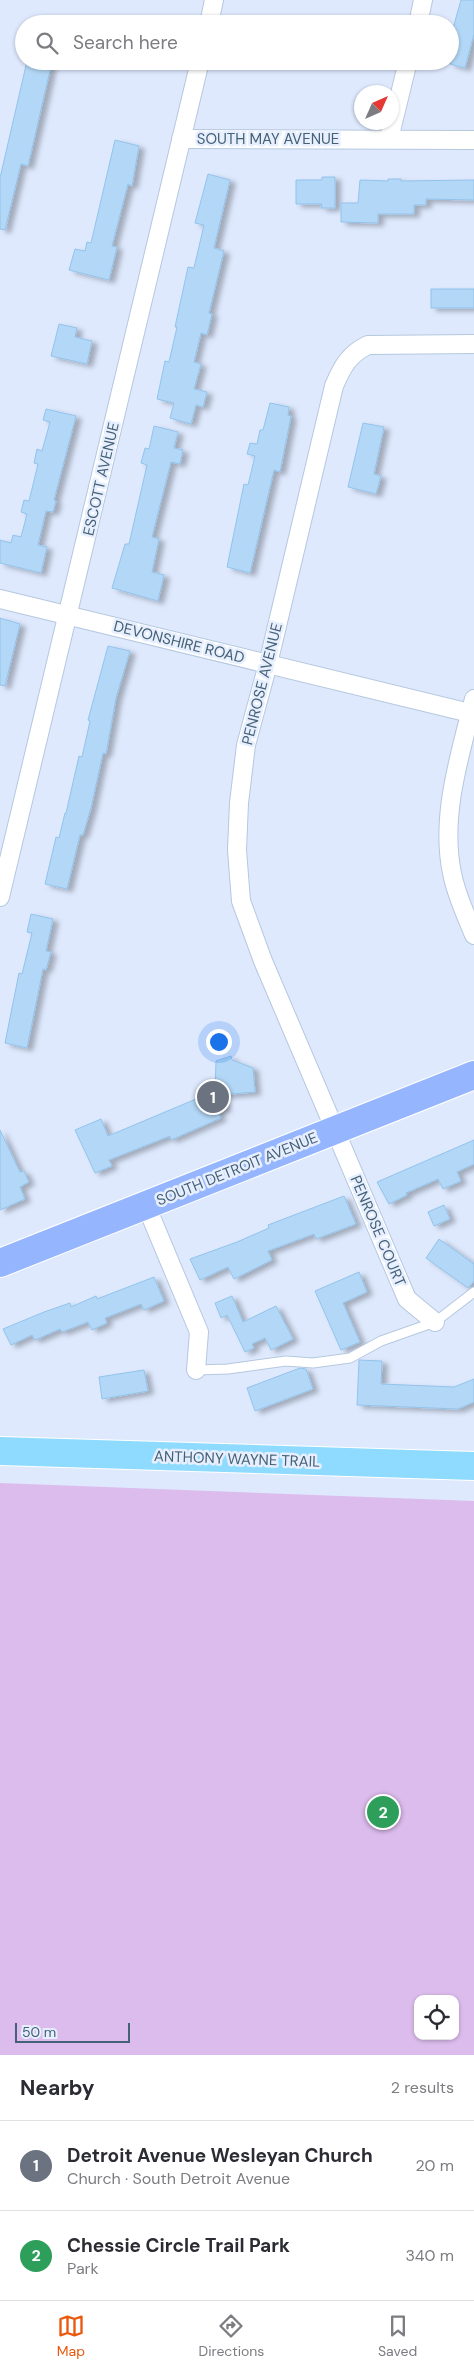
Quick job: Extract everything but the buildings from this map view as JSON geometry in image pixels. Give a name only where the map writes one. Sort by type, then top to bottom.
[{"type":"highway","name":"ANTHONY WAYNE TRAIL","points":[[0,1451],[474,1466]]},
{"type":"main road","name":"SOUTH DETROIT AVENUE","points":[[0,1263],[474,1075]]},
{"type":"street","points":[[211,15],[214,0]]},
{"type":"street","points":[[420,15],[423,0]]},
{"type":"street","name":"ESCOTT AVENUE","points":[[0,897],[69,616],[198,70]]},
{"type":"street","points":[[389,139],[406,70]]},
{"type":"street","name":"SOUTH MAY AVENUE","points":[[181,139],[474,140]]},
{"type":"street","name":"PENROSE AVENUE","points":[[334,1130],[262,960],[241,901],[237,850],[238,804],[246,745],[268,664],[334,386],[343,365],[354,352],[368,345],[474,344]]},
{"type":"street","name":"DEVONSHIRE ROAD","points":[[0,599],[268,664],[473,709]]},
{"type":"street","points":[[473,709],[451,801],[448,842],[457,893],[474,935]]},
{"type":"street","name":"PENROSE COURT","points":[[334,1130],[407,1299],[435,1322]]},
{"type":"street","points":[[146,1205],[199,1332],[196,1370]]},
{"type":"lane","points":[[196,1370],[228,1369],[286,1361],[312,1363],[350,1358],[381,1341],[435,1322],[474,1292]]},
{"type":"shaded area","points":[[0,1483],[474,1501],[474,2055],[0,2055]]},
{"type":"place","name":"Detroit Avenue Wesleyan Church","points":[[213,1097]]},
{"type":"place","name":"Chessie Circle Trail Park","points":[[383,1812]]}]
